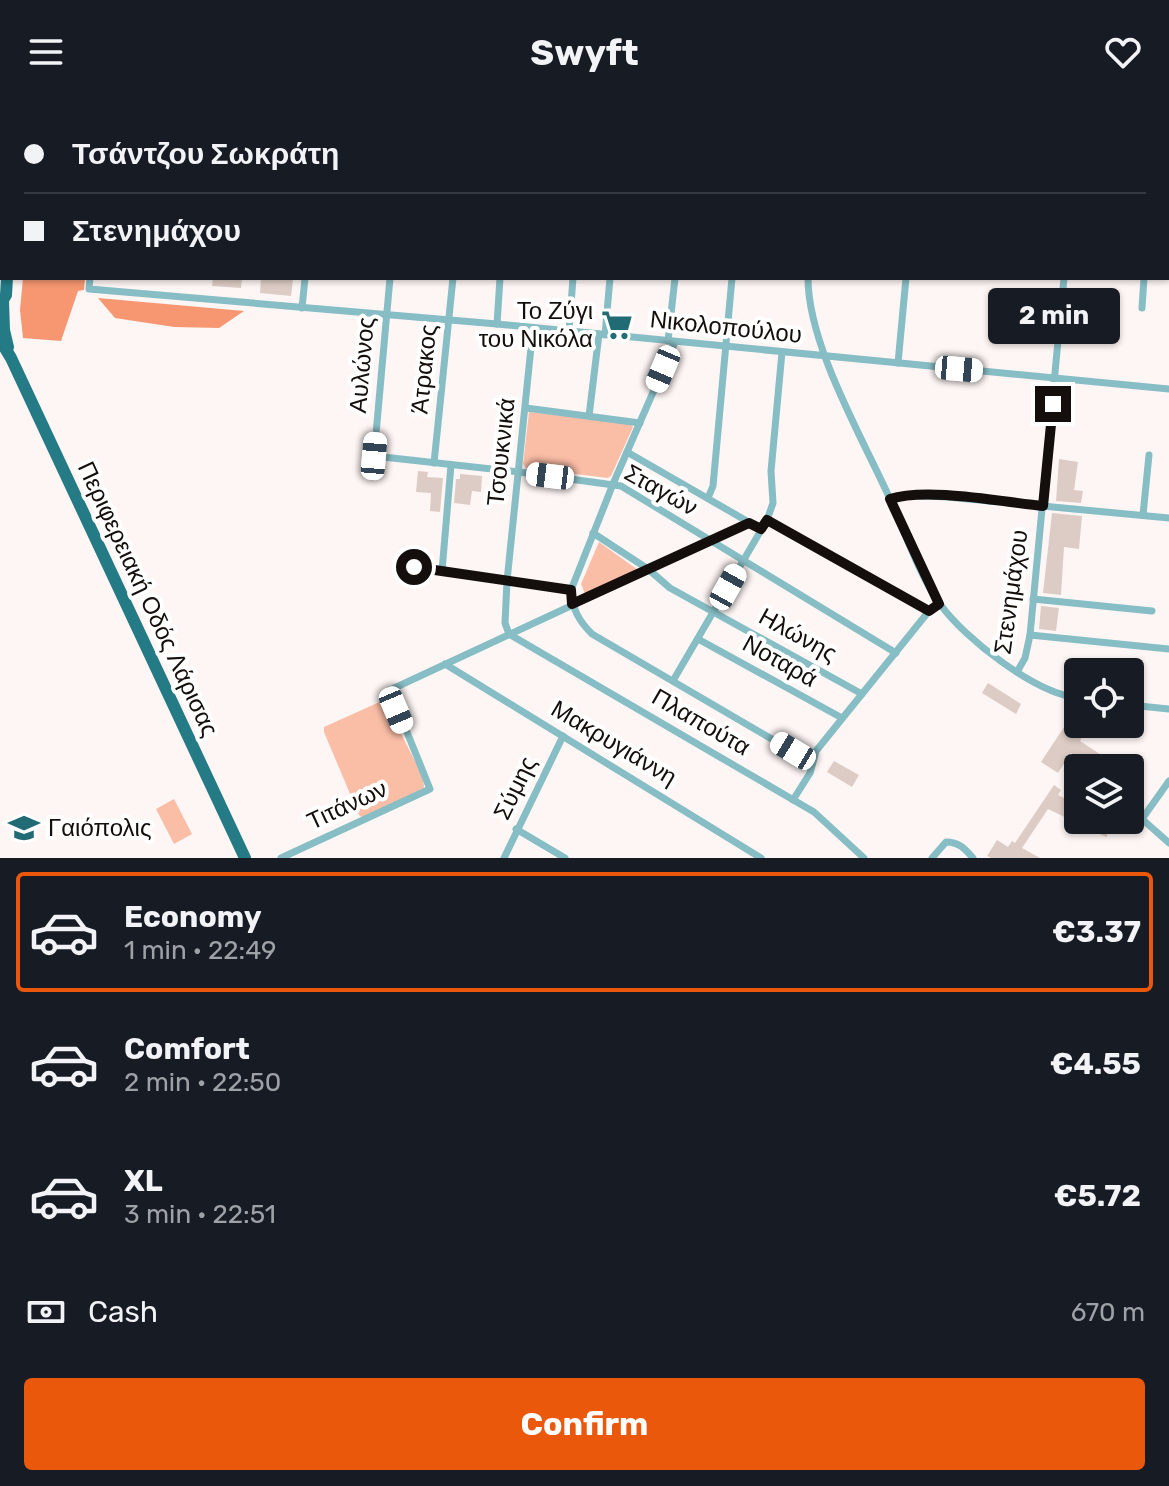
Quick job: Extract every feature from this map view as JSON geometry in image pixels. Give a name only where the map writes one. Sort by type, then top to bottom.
[{"type":"highway","name":"Περιφερειακή Οδός Λάρισας","points":[[7,280],[8,288],[2,303],[11,358]]},
{"type":"highway","name":"Περιφερειακή Οδός Λάρισας","points":[[0,340],[245,858]]},
{"type":"street","name":"Νικολοπούλου","points":[[90,280],[89,289],[497,324],[1169,389]]},
{"type":"street","points":[[302,308],[305,280]]},
{"type":"street","name":"Αυλώνος","points":[[374,456],[390,280]]},
{"type":"street","name":"Άτρακος","points":[[434,463],[453,280]]},
{"type":"street","points":[[497,324],[500,280]]},
{"type":"street","points":[[569,331],[573,280]]},
{"type":"street","points":[[589,416],[610,280]]},
{"type":"street","points":[[675,280],[671,342],[571,590],[572,604],[583,625],[592,634],[674,679],[811,762]]},
{"type":"street","points":[[708,498],[713,486],[732,280]]},
{"type":"street","points":[[808,280],[811,310],[825,356],[939,604],[969,635],[1017,672],[1052,693],[1064,695]]},
{"type":"street","points":[[898,363],[906,280]]},
{"type":"street","name":"Στενημάχου","points":[[1017,672],[1025,658],[1030,635],[1064,280]]},
{"type":"street","points":[[1142,308],[1144,280]]},
{"type":"street","name":"Τσουκνικά","points":[[509,634],[505,623],[507,581],[533,328]]},
{"type":"street","points":[[674,679],[767,520],[773,503],[771,471],[782,352]]},
{"type":"street","points":[[526,408],[640,423]]},
{"type":"street","points":[[627,452],[761,529]]},
{"type":"street","points":[[1143,515],[1149,455]]},
{"type":"street","name":"Σταγών","points":[[374,456],[613,484],[896,653]]},
{"type":"street","points":[[442,571],[451,465]]},
{"type":"street","points":[[890,499],[903,495],[933,496],[1169,518]]},
{"type":"street","points":[[767,520],[929,611]]},
{"type":"street","points":[[445,664],[749,523]]},
{"type":"street","name":"Ηλώνης","points":[[593,533],[648,569],[670,588],[862,694]]},
{"type":"street","points":[[409,570],[414,567],[571,590]]},
{"type":"street","points":[[1033,599],[1152,611]]},
{"type":"street","points":[[793,800],[810,773],[811,762],[842,718],[929,611],[939,604]]},
{"type":"street","name":"Πλαπούτα","points":[[509,634],[822,818],[864,858]]},
{"type":"street","points":[[1030,635],[1169,649]]},
{"type":"street","name":"Νοταρά","points":[[698,639],[842,718]]},
{"type":"street","name":"Μακρυγιάννη","points":[[445,664],[761,858]]},
{"type":"street","name":"Τιτάνων","points":[[281,858],[430,789],[390,690],[445,664]]},
{"type":"street","points":[[1144,706],[1169,709]]},
{"type":"street","name":"Σύμης","points":[[504,858],[563,736]]},
{"type":"street","points":[[1144,816],[1169,781]]},
{"type":"street","points":[[1144,821],[1169,843]]},
{"type":"street","points":[[516,829],[565,858]]},
{"type":"street","points":[[932,858],[946,842],[961,846],[973,858]]},
{"type":"shaded area","points":[[23,280],[85,280],[84,290],[78,291],[61,341],[23,338],[20,310]]},
{"type":"shaded area","points":[[98,298],[244,311],[219,328],[174,327],[115,318]]},
{"type":"shaded area","points":[[529,412],[630,424],[633,427],[608,478],[526,468],[523,464]]},
{"type":"shaded area","points":[[599,542],[638,570],[585,594],[581,584]]},
{"type":"shaded area","points":[[384,700],[423,777],[424,788],[363,818],[359,815],[324,727]]},
{"type":"shaded area","points":[[174,799],[192,834],[174,844],[156,809]]},
{"type":"building","points":[[213,280],[242,280],[241,288],[212,286]]},
{"type":"building","points":[[261,280],[293,280],[291,296],[260,293]]},
{"type":"building","points":[[1059,459],[1078,462],[1074,490],[1083,491],[1081,503],[1056,501]]},
{"type":"building","points":[[418,471],[428,472],[427,477],[443,478],[440,512],[430,511],[431,493],[416,492]]},
{"type":"building","points":[[460,474],[482,476],[481,492],[472,491],[470,505],[454,503],[456,479],[460,479]]},
{"type":"building","points":[[1052,513],[1082,516],[1079,549],[1064,547],[1061,595],[1043,593]]},
{"type":"building","points":[[1041,606],[1059,608],[1056,631],[1039,629]]},
{"type":"building","points":[[988,683],[1021,704],[1016,714],[982,693]]},
{"type":"building","points":[[1064,727],[1064,738],[1082,738],[1080,741],[1100,754],[1064,754],[1064,764],[1058,773],[1041,762]]},
{"type":"building","points":[[834,761],[859,775],[852,787],[827,772]]},
{"type":"building","points":[[1054,785],[1061,790],[1058,795],[1064,798],[1064,817],[1048,809],[1022,848],[1040,858],[987,856],[997,840],[1008,847],[1012,841],[1015,843]]},
{"type":"place","name":"Το Ζύγι του Νικόλα","points":[[617,325]]},
{"type":"place","name":"Γαιόπολις","points":[[24,828]]},
{"type":"route","points":[[414,567],[571,590],[572,604],[749,523],[761,529],[767,520],[929,611],[939,604],[890,499],[903,495],[947,497],[1043,506],[1053,404]]}]
